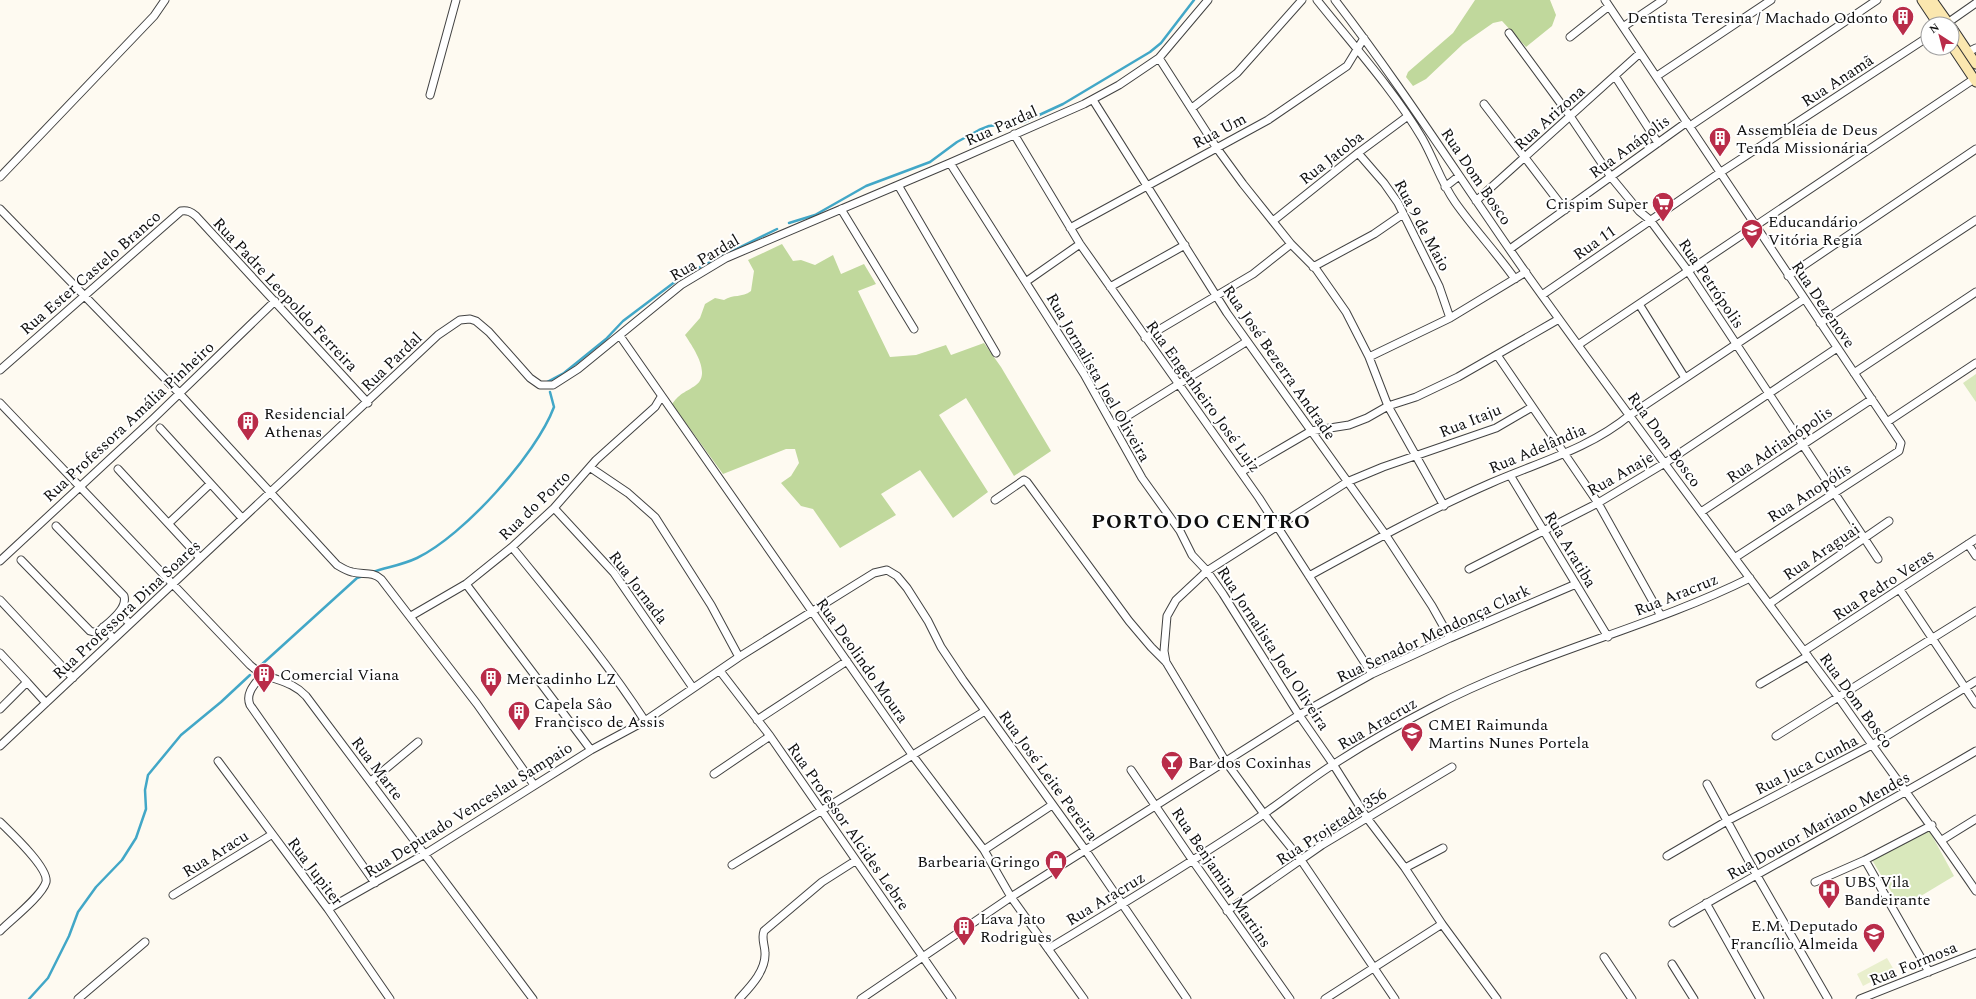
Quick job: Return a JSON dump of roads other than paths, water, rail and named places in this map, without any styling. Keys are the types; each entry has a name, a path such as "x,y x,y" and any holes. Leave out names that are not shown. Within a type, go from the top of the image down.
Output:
{"main road":[{"path":"1922,0 1933,16"},
{"path":"1932,0 1943,16"},
{"path":"1960,37 1972,50 1976,64"},
{"path":"1959,56 1975,81"}],"street":[{"path":"0,177 154,16 165,0"},
{"path":"430,95 456,0"},
{"name":"Rua Pardal","path":"271,491 368,403 438,335 460,320 470,319 476,321 530,378 540,385 553,385 564,380 681,285 726,258 950,163 1093,100 1159,58 1208,0"},
{"path":"1192,108 1237,73 1302,0"},
{"path":"1317,0 1408,116 1422,139 1445,186 1465,216 1501,259 1515,279"},
{"name":"Rua Dom Bosco","path":"1335,0 1364,38 1416,112 1476,201 1559,319 1840,698 1906,792 1932,825 1976,890"},
{"path":"1623,27 1663,0"},
{"path":"1657,76 1771,0"},
{"name":"Rua Anápolis","path":"1510,249 1658,143 1877,0"},
{"path":"1570,37 1607,3"},
{"name":"Rua Dezenove","path":"1607,3 1721,172 1788,276 1888,422 1901,443 1899,450"},
{"path":"1960,16 1976,3"},
{"name":"Rua Petrópolis","path":"1509,33 1570,116 1611,176 1639,211 1650,220 1688,271 1878,559"},
{"name":"Rua Um","path":"1070,228 1147,184 1268,120 1292,105 1347,66 1364,38"},
{"name":"Rua Anamã","path":"1721,172 1920,42"},
{"name":"Rua Arizona","path":"1476,201 1640,53"},
{"path":"1159,58 1216,147 1290,244 1325,281 1346,312 1369,357 1388,406 1444,506"},
{"path":"1615,76 1658,143"},
{"path":"1578,345 1975,81"},
{"name":"Rua José Bezerra Andrade","path":"1093,100 1246,342 1385,534 1432,606 1450,638"},
{"path":"1484,104 1526,156 1565,210"},
{"name":"Rua Jatoba","path":"1272,221 1358,153 1408,116"},
{"name":"Rua Engenheiro José Luiz","path":"1014,134 1080,244 1241,472 1310,576 1372,674"},
{"path":"1788,276 1976,149"},
{"name":"Rua 9 de Maio","path":"1358,153 1384,183 1403,214 1439,286 1450,318"},
{"name":"Rua Jornalista Joel Oliveira","path":"950,163 1084,374 1142,478 1180,531 1192,556 1207,571 1223,594 1299,715 1333,764 1367,818 1405,868 1442,924 1497,999"},
{"name":"Rua 11","path":"1542,295 1721,172"},
{"path":"1445,186 1459,176"},
{"path":"898,184 996,353"},
{"path":"0,209 179,393 338,565 354,573 377,575 411,616 477,704 534,785"},
{"path":"841,209 914,329"},
{"name":"Rua Ester Castelo Branco","path":"0,370 181,211"},
{"name":"Rua Padre Leopoldo Ferreira","path":"181,211 190,211 196,216 368,403"},
{"path":"1313,267 1374,234 1403,214"},
{"path":"1820,323 1976,220"},
{"path":"1026,281 1080,244"},
{"path":"1145,338 1252,274 1290,244"},
{"path":"1110,287 1185,245"},
{"path":"1369,357 1450,318 1526,272"},
{"path":"1854,373 1976,292"},
{"name":"Rua Adelândia","path":"1310,576 1385,534 1510,475 1564,455 1615,427 1630,415 1804,299"},
{"name":"Rua Professora Amália Pinheiro","path":"0,561 275,301"},
{"path":"1639,304 1685,378"},
{"path":"1241,472 1311,431 1349,425 1367,418 1388,406 1416,397 1458,377 1559,319"},
{"name":"Rua Deolindo Moura","path":"620,336 913,756 984,850 1011,897 1084,999"},
{"path":"1113,425 1246,342"},
{"name":"Rua Anaje","path":"1469,570 1598,503 1665,463 1837,348"},
{"path":"1497,355 1598,503 1660,616"},
{"path":"1888,422 1976,363"},
{"name":"Rua do Porto","path":"411,616 466,584 512,547 554,508 591,468 596,460 655,407 661,396"},
{"name":"Rua Adrianópolis","path":"1701,512 1872,399"},
{"name":"Rua Marte","path":"0,403 246,661 262,675 294,685 300,690 371,781 533,999"},
{"name":"Rua Itaju","path":"1416,456 1496,428 1532,407"},
{"path":"160,428 242,518"},
{"name":"Rua Anopólis","path":"1736,557 1899,450"},
{"path":"1166,662 1164,651 1167,616 1176,600 1207,571 1347,482 1416,456"},
{"path":"591,468 628,492 655,517 711,605 739,657"},
{"path":"118,469 200,558"},
{"name":"Rua Aratiba","path":"1510,475 1608,637"},
{"path":"995,500 1025,480 1129,621 1166,662 1226,762 1264,814 1301,860 1395,999"},
{"path":"169,523 210,484"},
{"name":"Rua Professora Dina Soares","path":"0,746 173,585 271,491"},
{"name":"Rua Jornada","path":"554,508 618,579 693,688"},
{"name":"Rua Araguai","path":"1769,604 1889,521"},
{"path":"21,560 90,631 97,633 124,608 126,601 124,596 56,526"},
{"name":"Rua Pedro Veras","path":"1760,684 1976,539"},
{"path":"1968,544 1976,556"},
{"path":"512,547 619,681 645,720"},
{"name":"Rua Deputado Venceslau Sampaio","path":"328,909 425,854 591,750 645,720 739,657 868,577 879,571 887,570"},
{"name":"Rua José Leite Pereira","path":"887,570 897,576 908,588 928,621 941,647 984,711 1086,851 1187,999"},
{"name":"Rua Aracruz","path":"1048,949 1193,861 1264,814 1333,764 1431,708 1487,681 1527,664 1608,637 1725,590 1750,578"},
{"path":"466,584 591,750"},
{"name":"Rua Senador Mendonça Clark","path":"862,999 922,956 1011,897 1299,715 1372,674 1450,638 1576,584"},
{"path":"1900,590 1976,704"},
{"path":"0,600 73,678"},
{"path":"1776,736 1840,698 1976,611"},
{"path":"119,612 130,624"},
{"path":"103,627 114,639"},
{"path":"0,653 46,703"},
{"path":"757,720 847,661"},
{"name":"Rua Professor Alcides Lebre","path":"720,671 770,736 855,861 952,999"},
{"path":"262,675 249,693 248,699 250,705 375,883"},
{"name":"Rua Juca Cunha","path":"1667,856 1727,821 1872,745 1976,681"},
{"path":"0,709 27,682"},
{"path":"732,865 913,756 984,711"},
{"path":"714,774 770,736"},
{"path":"371,781 418,742"},
{"name":"Rua Doutor Mariano Mendes","path":"1673,923 1756,874 1906,792 1976,751"},
{"name":"Rua Jupiter","path":"218,761 328,909 390,999"},
{"name":"Rua Projetada 356","path":"1227,911 1322,845 1452,767"},
{"name":"Rua Benjamim Martins","path":"1131,770 1157,806 1227,911 1290,999"},
{"path":"1707,784 1756,874 1828,999"},
{"path":"984,850 1052,805"},
{"path":"1942,840 1976,819"},
{"path":"0,822 39,864 46,876 46,881 38,894 0,931"},
{"path":"1815,882 1866,860 1932,825"},
{"name":"Rua Aracu","path":"173,895 271,834"},
{"path":"1405,868 1444,848"},
{"path":"1866,860 1929,972"},
{"path":"740,999 758,976 764,963 765,955 762,939 764,931 810,892 855,861"},
{"path":"1706,903 1760,999"},
{"path":"1325,999 1442,924"},
{"path":"78,999 145,942"},
{"name":"Rua Formosa","path":"1860,999 1976,953"},
{"path":"1604,957 1632,999"},
{"path":"1672,964 1694,999"}],"waterway":[{"path":"789,223 815,215 866,186 930,162 957,142 979,130 989,126 1024,122 1063,104 1150,52 1161,43 1194,0"},
{"path":"547,382 564,373 606,339 623,321 684,275 777,229"},
{"path":"373,572 417,558 455,532 476,513 515,470 545,426 554,407 550,392"},
{"path":"260,666 357,578 363,576"},
{"path":"29,999 48,978 69,936 78,912 96,887 122,860 136,838 146,809 145,790 148,775 181,735 221,702 250,675"}],"place":[{"name":"Dentista Teresina / Machado Odonto","path":"1903,36"},
{"name":"Assembleia de Deus Tenda Missionária","path":"1720,158"},
{"name":"Crispim Super","path":"1663,222"},
{"name":"Educandário Vitória Regia","path":"1752,250"},
{"name":"Residencial Athenas","path":"248,442"},
{"name":"Comercial Viana","path":"264,694"},
{"name":"Mercadinho LZ","path":"491,698"},
{"name":"Capela Sâo Francisco de Assis","path":"519,732"},
{"name":"CMEI Raimunda Martins Nunes Portela","path":"1412,752"},
{"name":"Bar dos Coxinhas","path":"1172,782"},
{"name":"Barbearia Gringo","path":"1056,880"},
{"name":"UBS Vila Bandeirante","path":"1829,910"},
{"name":"Lava Jato Rodrigues","path":"964,946"},
{"name":"E.M. Deputado Francílio Almeida","path":"1874,954"}],"district":[{"name":"PORTO DO CENTRO","path":"1201,521"}]}
